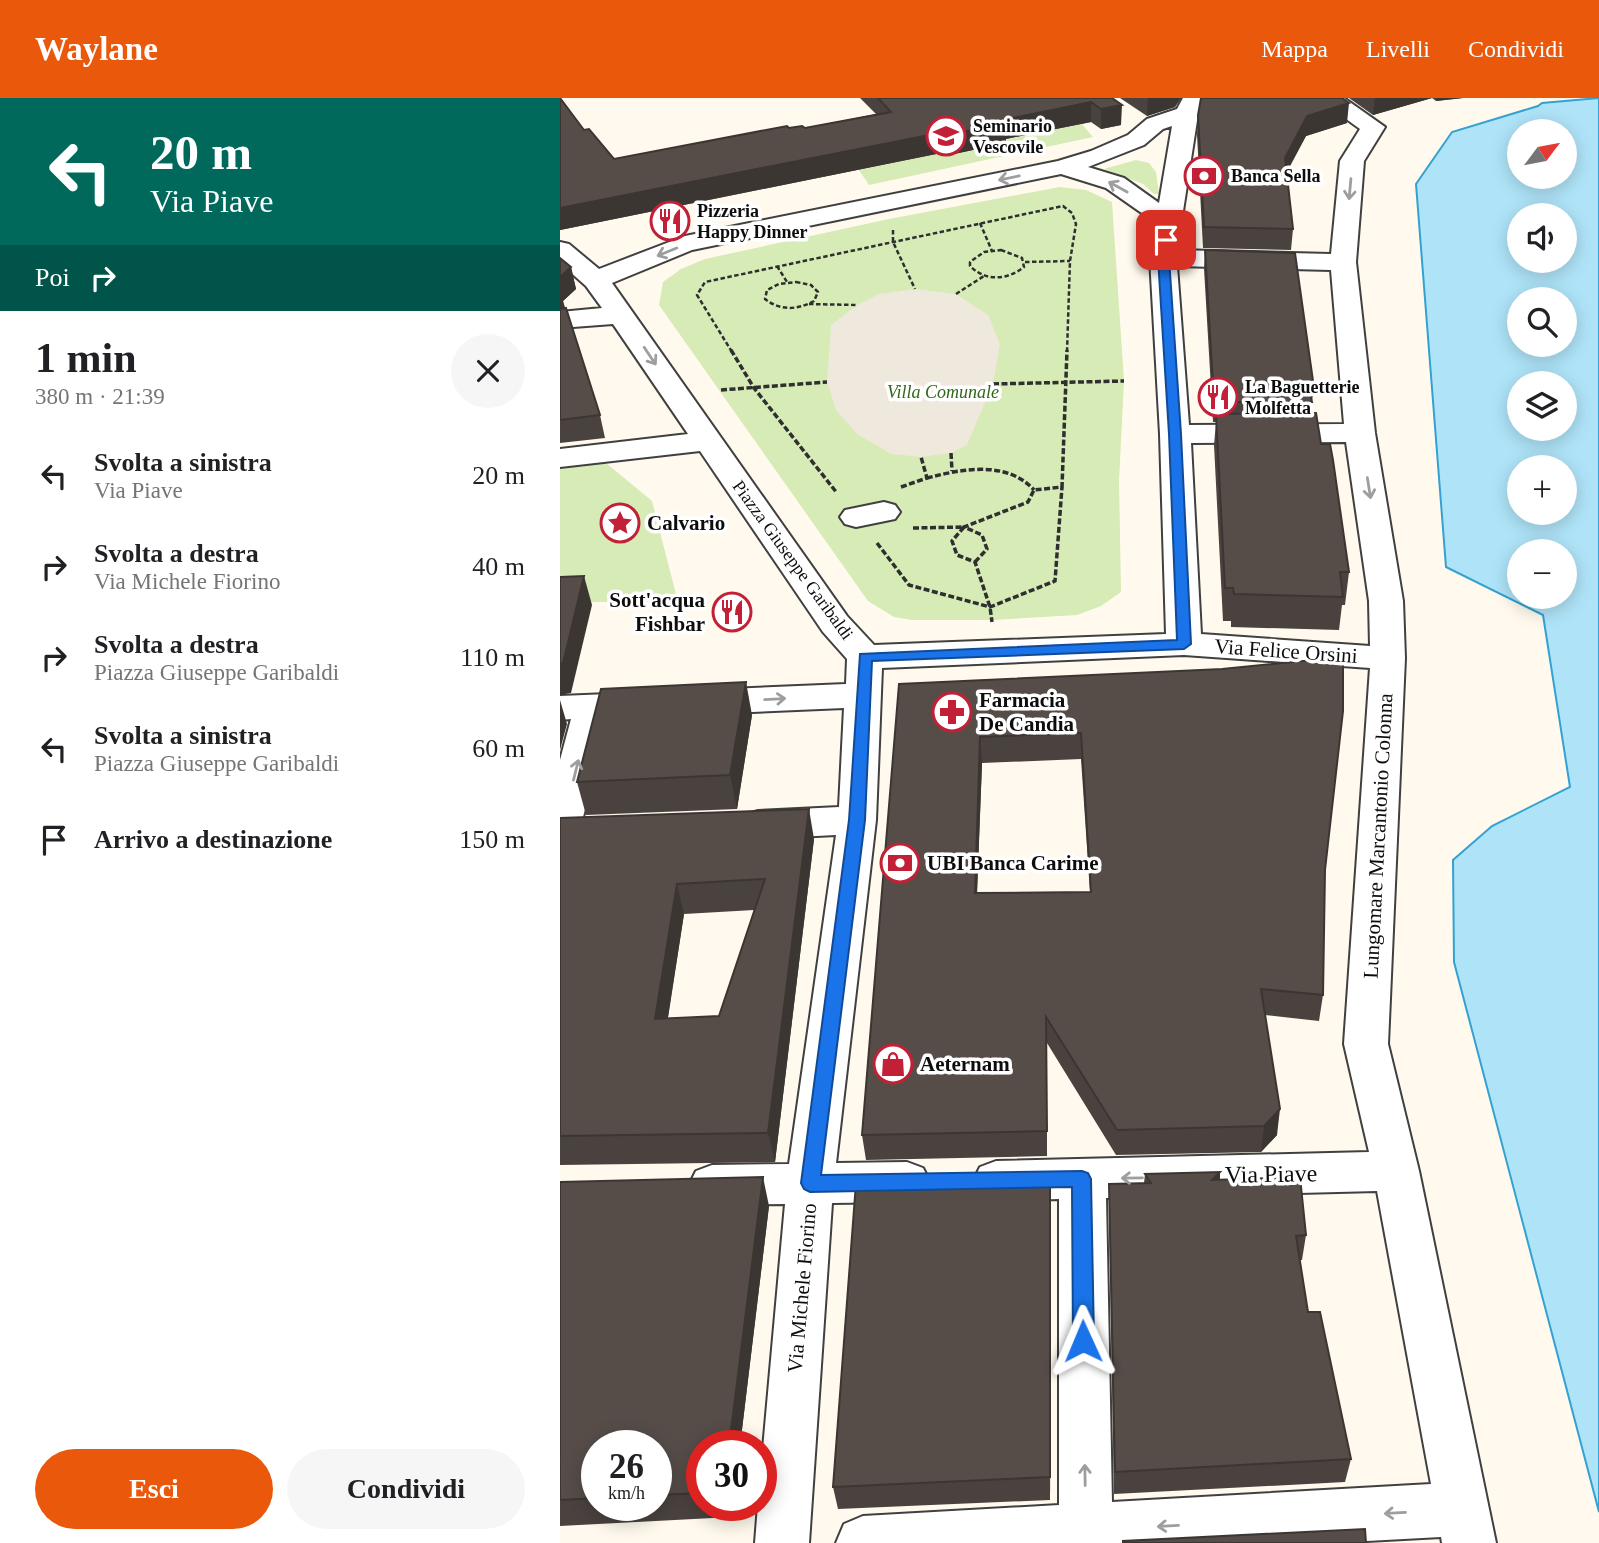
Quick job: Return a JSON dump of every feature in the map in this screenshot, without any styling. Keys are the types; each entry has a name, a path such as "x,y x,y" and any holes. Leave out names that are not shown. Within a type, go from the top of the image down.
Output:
{"street":[{"name":"Lungomare Marcantonio Colonna","path":"1328,98 1373,127 1352,161 1343,262 1360,433 1386,601 1388,658 1366,1044 1396,1171 1466,1526"},
{"path":"596,280 685,244 1062,167 1136,141 1139,124 1155,124 1190,106"},
{"path":"1184,644 1175,434 1163,258 1190,106"},
{"path":"1062,167 1115,183 1169,221"},
{"name":"Piazza Giuseppe Garibaldi","path":"560,250 596,280 622,315 835,624 865,676 1184,644"},
{"path":"1163,258 1343,262"},
{"path":"560,320 622,315"},
{"path":"1175,434 1360,433"},
{"path":"560,458 708,441"},
{"name":"Via Felice Orsini","path":"1184,644 1388,658"},
{"path":"600,832 560,833 576,708 865,676"},
{"name":"Via Michele Fiorino","path":"782,1543 810,1183 857,820 865,676"},
{"path":"722,826 857,820"},
{"name":"Via Piave","path":"671,1186 1396,1171"},
{"path":"1082,1179 1086,1537"},
{"path":"863,1543 1466,1526"}],"path":[{"path":"1063,206 1072,213 1076,224 1070,261 1067,382 1055,581 990,607 909,585 870,514 754,387 697,295 705,282 980,223 1063,206"},
{"path":"980,223 992,251"},
{"path":"893,230 893,242 915,289"},
{"path":"1025,262 1024,267 1013,275 985,276 972,270 970,262 978,254 992,251 1017,254 1025,262 1070,261"},
{"path":"777,267 787,282"},
{"path":"956,294 985,276"},
{"path":"808,304 817,296 816,288 804,282 787,282 767,290 765,299 768,303 791,308 808,304 857,304"},
{"path":"993,384 1124,381"},
{"path":"721,390 827,382"},
{"path":"951,453 952,471"},
{"path":"921,457 927,478"},
{"path":"870,514 887,502 898,488 952,471 998,472 1022,477 1034,490"},
{"path":"1034,490 1062,487"},
{"path":"870,514 916,529 964,527 1028,502 1034,490"},
{"path":"964,527 952,541 957,555 975,562"},
{"path":"964,527 982,535 987,549 975,562"},
{"path":"975,562 992,620"}],"green space":[{"path":"1082,124 1093,137 869,185 859,170"},
{"path":"1136,160 1149,163 1156,172 1159,194 1154,194 1143,184 1104,169"},
{"name":"Villa Comunale","path":"1060,187 1086,190 1112,202 1124,381 1119,481 1121,592 1101,606 1077,615 992,620 912,620 894,617 868,601 659,305 663,282 681,269 705,259 889,219"},
{"path":"606,463 652,501 678,602 560,602 560,468"}],"shaded area":[{"path":"915,289 956,294 988,315 1000,344 993,384 967,445 951,453 921,457 891,454 857,434 836,410 827,382 831,325 857,305 879,294"}],"water":[{"path":"1599,98 1599,1512 1454,962 1453,860 1492,826 1570,787 1543,615 1531,609 1577,609 1577,539 1507,539 1507,597 1446,567 1416,184 1452,132 1542,103"}],"building":[{"path":"560,98 584,130 589,129 614,159 787,126 805,128 891,112 878,98 1112,98 1122,105 1101,109 1091,102 1002,120 1005,123 953,134 949,131 560,208"},
{"path":"1201,98 1342,98 1349,103 1307,116 1285,158 1293,229 1204,227 1198,115"},
{"path":"1205,250 1295,253 1314,388 1309,388 1312,402 1214,402"},
{"path":"560,258 571,267 560,277"},
{"path":"566,308 600,415 560,420 560,309"},
{"path":"1316,413 1321,444 1330,444 1333,460 1349,572 1340,572 1343,597 1234,594 1233,588 1225,588 1216,414"},
{"path":"584,576 563,663 560,664 560,577"},
{"path":"1343,657 1343,711 1325,870 1323,995 1261,989 1280,1109 1264,1126 1117,1130 1046,1017 1047,1131 862,1135 899,684 1222,669","holes":["1081,733 1091,892 975,893 980,737"]},
{"path":"746,682 730,775 577,782 601,689"},
{"path":"809,809 768,1133 560,1136 560,818","holes":["765,879 719,1016 655,1019 677,884"]},
{"path":"1220,1172 1212,1180 1300,1177 1306,1235 1296,1236 1308,1312 1320,1312 1351,1459 1115,1472 1109,1184 1151,1183 1145,1174"},
{"path":"1047,1176 1047,1181 1050,1181 1050,1477 833,1487 856,1183 859,1179"},
{"path":"763,1177 731,1430 686,1430 686,1494 672,1494 672,1430 581,1430 581,1499 560,1500 560,1182"},
{"path":"1365,1529 1366,1543 1123,1543 1123,1541"}],"place":[{"name":"Seminario Vescovile","path":"946,136"},
{"name":"Banca Sella","path":"1204,176"},
{"name":"Pizzeria Happy Dinner","path":"670,221"},
{"name":"La Baguetterie Molfetta","path":"1218,397"},
{"name":"Calvario","path":"620,523"},
{"name":"Sott'acqua Fishbar","path":"732,612"},
{"name":"Farmacia De Candia","path":"952,712"},
{"name":"UBI Banca Carime","path":"900,863"},
{"name":"Aeternam","path":"893,1064"}],"route":[{"path":"1083,1341 1082,1179 810,1183 857,820 865,657 1184,644 1175,434 1163,258 1166,240"}]}
